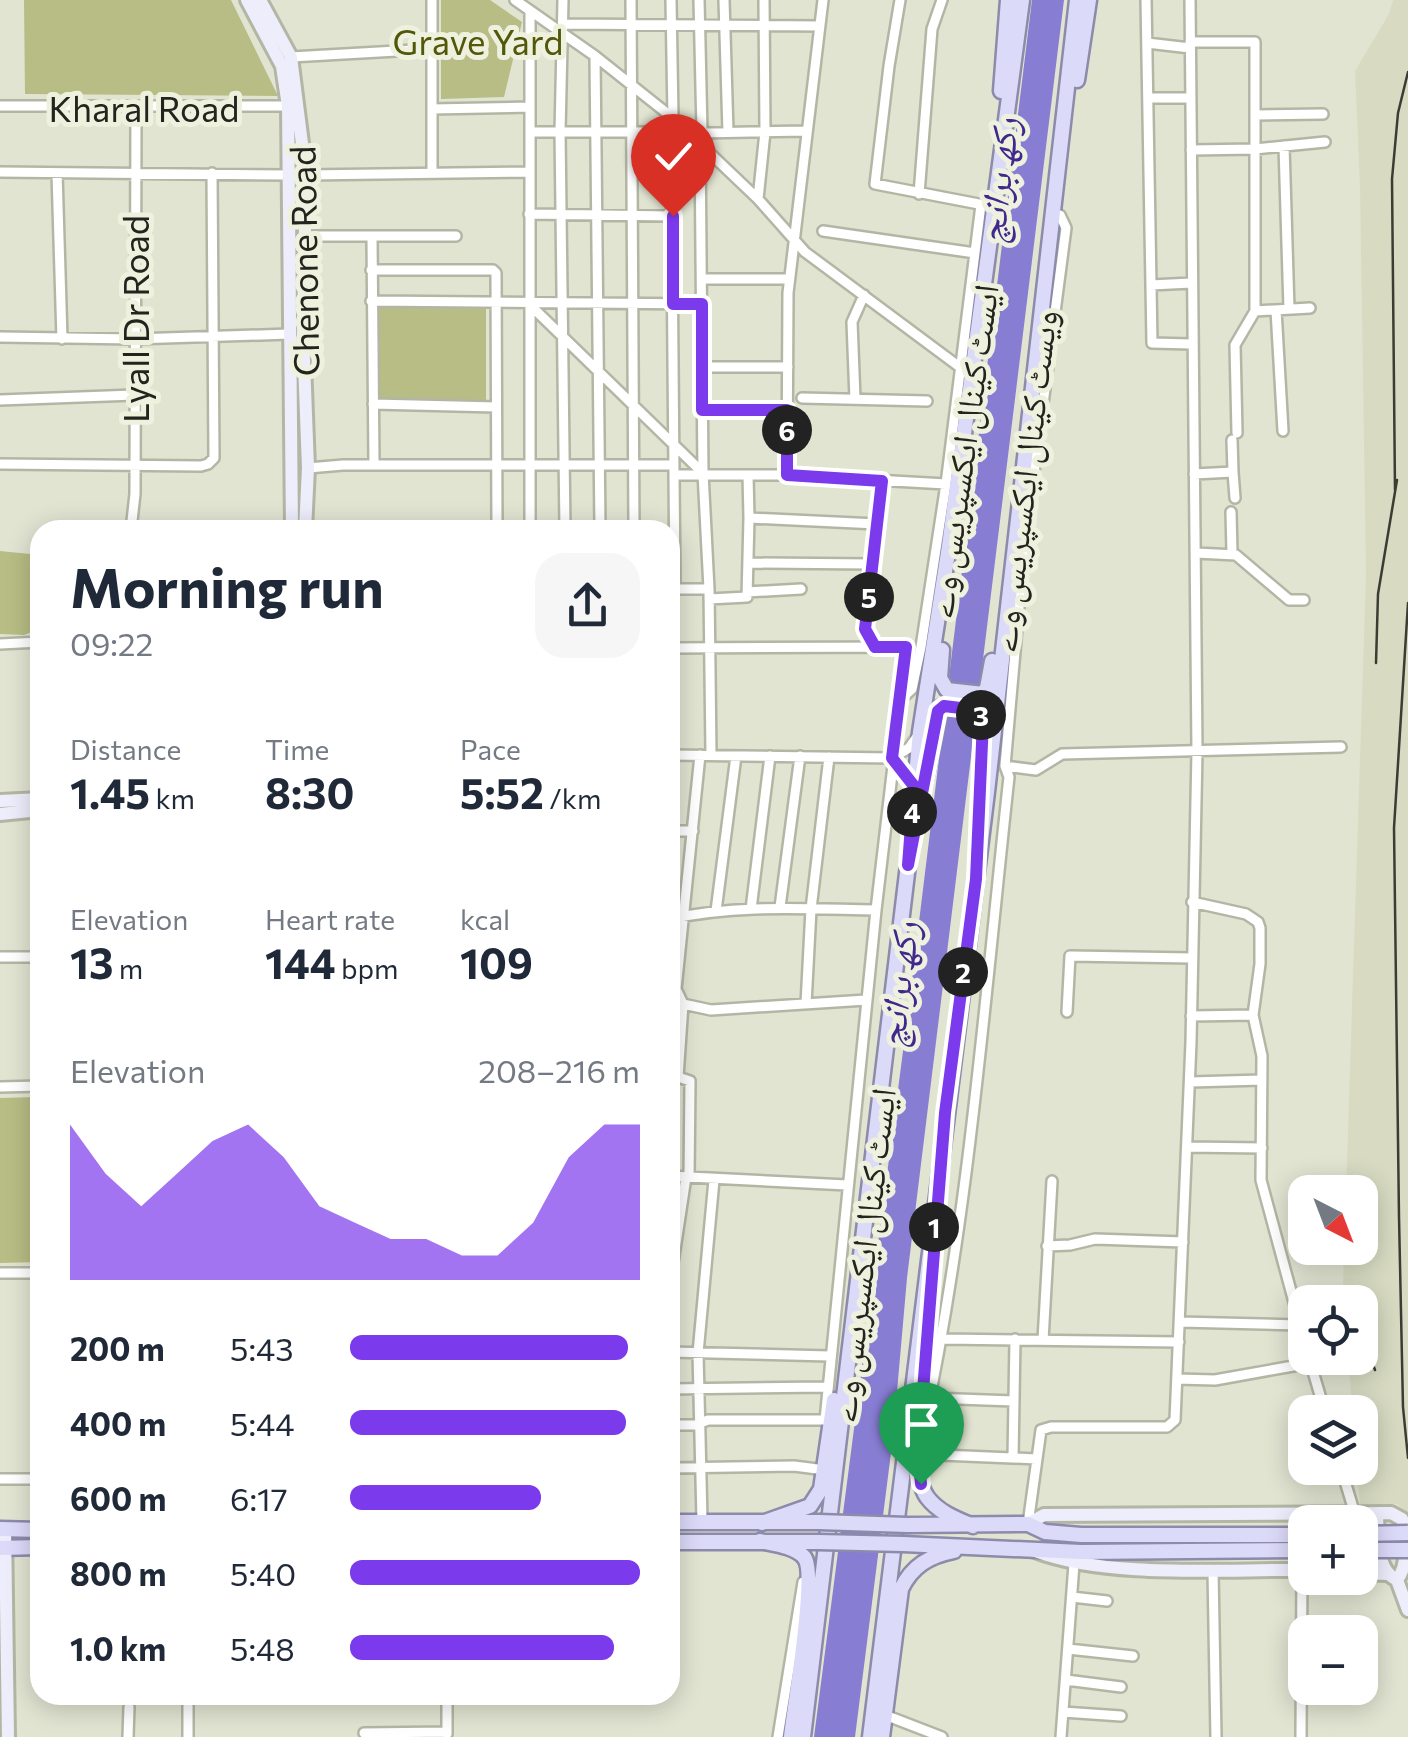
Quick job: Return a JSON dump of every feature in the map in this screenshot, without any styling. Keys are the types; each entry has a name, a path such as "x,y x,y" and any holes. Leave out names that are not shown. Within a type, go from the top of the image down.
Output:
{"main road":[{"path":"987,205 1008,0"},
{"name":"ایسٹ کینال ایکسپریس وے","path":"803,1737 908,865 920,732 948,546 987,205 1022,0"},
{"name":"ویسٹ کینال ایکسپریس وے","path":"870,1737 976,879 1078,0"},
{"path":"1045,288 1060,215 1089,0"},
{"path":"908,865 937,716 946,698 940,678 948,546"},
{"path":"976,879 983,725 978,702 987,688 1011,557"},
{"path":"946,698 978,702"},
{"path":"945,1113 918,1454 921,1484 927,1496 946,1514 973,1526"},
{"path":"762,1523 810,1506 821,1489 832,1361 877,1117"},
{"path":"680,1522 1028,1524 1045,1532 1081,1535 1288,1535"},
{"path":"2,1529 30,1530"},
{"path":"1378,1534 1408,1533"},
{"path":"760,1540 806,1558 810,1576 791,1737"},
{"path":"680,1542 980,1546 1078,1558 1288,1551"},
{"path":"882,1737 901,1590 907,1577 927,1559 980,1546"},
{"path":"4,1548 30,1547"},
{"path":"1378,1550 1408,1550"}],"street":[{"name":"Chenone Road","path":"246,0 282,66 288,106 289,334 300,520"},
{"name":"Chenone Road","path":"260,0 291,57 306,175 303,335 308,468 302,520"},
{"path":"432,0 432,172"},
{"path":"514,0 562,27 699,138 820,264 961,368"},
{"path":"563,0 560,132 565,520"},
{"path":"632,0 634,520"},
{"path":"672,0 673,118"},
{"path":"700,0 703,474 712,755"},
{"path":"724,0 728,132"},
{"path":"758,198 765,132 764,0"},
{"path":"787,475 792,238 823,0"},
{"path":"898,701 912,689 921,647 975,253 987,205 878,186 875,181 900,0"},
{"path":"919,194 932,30 942,0"},
{"path":"1146,0 1152,343 1191,344"},
{"path":"1028,1524 1038,1434 1045,1428 1167,1426 1175,1420 1190,1082 1197,752 1190,0"},
{"path":"530,10 530,520"},
{"path":"562,27 819,26"},
{"path":"1147,43 1255,42 1255,311 1235,345 1235,498"},
{"path":"291,57 432,49"},
{"path":"595,56 600,520"},
{"path":"1148,98 1191,98"},
{"name":"Kharal Road","path":"0,106 288,106"},
{"name":"Lyall Dr Road","path":"133,520 136,108"},
{"path":"432,108 530,108"},
{"path":"1255,115 1323,114"},
{"path":"530,132 686,130"},
{"path":"671,132 673,520"},
{"path":"699,138 728,132 806,132"},
{"path":"1191,150 1324,142"},
{"path":"1284,146 1289,309"},
{"path":"0,172 290,175"},
{"path":"306,175 530,172"},
{"path":"57,173 62,339"},
{"path":"0,464 201,466 214,458 212,174"},
{"path":"529,214 673,216"},
{"path":"1037,1459 918,1454 943,1339 1009,777 1005,766 1024,549 1066,228 1060,215"},
{"path":"824,231 975,253"},
{"path":"304,236 456,236"},
{"path":"372,237 374,465"},
{"path":"371,270 496,272 498,520"},
{"path":"702,279 790,280"},
{"path":"1151,285 1191,283"},
{"path":"855,399 852,322 864,295"},
{"path":"371,301 702,304"},
{"path":"528,303 703,474"},
{"path":"1255,311 1310,308"},
{"path":"1276,310 1283,431"},
{"path":"0,338 289,334"},
{"path":"702,367 788,367"},
{"path":"0,400 134,395"},
{"path":"802,398 927,401"},
{"path":"373,404 496,407"},
{"path":"702,410 787,410"},
{"path":"308,468 634,464 703,474 946,484"},
{"path":"1194,474 1233,472"},
{"path":"680,590 746,599 748,475"},
{"path":"875,647 865,629 882,481"},
{"path":"1232,512 1232,553"},
{"path":"748,518 877,524"},
{"path":"1196,554 1232,553 1288,600 1304,600"},
{"path":"748,564 872,564"},
{"path":"747,592 802,589"},
{"path":"0,644 30,642"},
{"path":"680,1425 700,1425 708,1420 828,1420 826,1388 832,1361 866,1000 906,647"},
{"path":"680,648 921,647"},
{"path":"680,755 892,758 909,748 920,732"},
{"path":"1005,766 1036,770 1062,754 1341,747"},
{"path":"680,931 700,754"},
{"path":"716,910 736,756"},
{"path":"752,910 770,756"},
{"path":"780,908 800,756"},
{"path":"806,1004 811,909 829,757"},
{"path":"892,758 914,786"},
{"path":"0,800 30,799"},
{"path":"0,814 30,811"},
{"path":"680,831 693,832"},
{"path":"1192,902 1246,914 1258,922 1260,964 1253,1015 1260,1038 1264,1199 1289,1285"},
{"path":"680,917 716,910 876,910"},
{"path":"0,957 30,956"},
{"path":"1067,1012 1070,956 1192,958"},
{"path":"680,999 684,1004 680,1053"},
{"path":"684,1004 711,1010 866,1000"},
{"path":"1191,1016 1253,1015"},
{"path":"680,1078 690,1082 688,1177 680,1224"},
{"path":"1190,1082 1262,1080"},
{"path":"0,1087 30,1086"},
{"path":"1187,1147 1262,1148"},
{"path":"680,1177 847,1185"},
{"path":"702,1521 698,1353 714,1180"},
{"path":"1043,1340 1052,1181"},
{"path":"1047,1246 1095,1239 1183,1242"},
{"path":"0,1273 30,1273"},
{"path":"1180,1322 1288,1325"},
{"path":"943,1339 1179,1342"},
{"path":"1014,1458 1015,1340"},
{"path":"680,1352 832,1361"},
{"path":"1177,1379 1215,1380 1288,1365"},
{"path":"680,1389 826,1388"},
{"path":"930,1398 1014,1400"},
{"path":"680,1468 794,1466 825,1470"},
{"path":"0,1478 30,1479"},
{"path":"1028,1524 1044,1515 1288,1512"},
{"path":"1378,1575 1392,1577 1406,1570 1405,1526 1398,1515 1380,1513 1376,1519 1382,1565 1392,1577 1408,1610"},
{"path":"2,1529 8,1737"},
{"path":"778,1737 806,1558"},
{"path":"1061,1737 1078,1558 1214,1571 1288,1570"},
{"path":"1214,1571 1216,1737"},
{"path":"1301,1737 1304,1595"},
{"path":"1072,1598 1107,1601"},
{"path":"1068,1649 1133,1656"},
{"path":"1066,1680 1121,1687"},
{"path":"188,1705 188,1737"},
{"path":"364,1733 447,1734 447,1705"},
{"path":"128,1737 129,1706"},
{"path":"1063,1712 1121,1716"},
{"path":"885,1715 942,1737"}],"shaded area":[{"path":"1032,0 1064,0 907,1278 893,1437 855,1737 814,1737 906,1028"},
{"path":"1393,0 1408,0 1408,1514 1397,1504 1360,1504 1358,1485 1378,1485 1378,1395 1351,1395 1350,1375 1378,1375 1378,1285 1343,1285 1344,1265 1378,1265 1378,1175 1347,1175 1366,573 1355,71 1389,14"}],"green space":[{"path":"24,0 231,0 278,96 25,94"},
{"name":"Grave Yard","path":"441,0 490,0 522,22 504,97 441,99"},
{"path":"371,304 486,304 486,404 373,401"},
{"path":"0,551 30,554 30,633 0,634"},
{"path":"30,1097 30,1262 0,1263 0,1098"}],"railway":[{"path":"1395,490 1392,179 1398,113 1408,72"},
{"path":"1376,663 1378,594 1397,480"},
{"path":"1408,603 1394,828 1403,1407 1408,1458"}],"route":[{"path":"673,216 673,304 702,304 702,410 787,410 787,475 882,481 865,629 875,647 906,647 892,758 914,786 908,865 938,711 944,706 977,710 983,721 976,879 933,1238 918,1454 921,1484"}],"water label":[{"name":"رکھ برانچ","path":"996,180"},
{"name":"رکھ برانچ","path":"896,984"}]}
